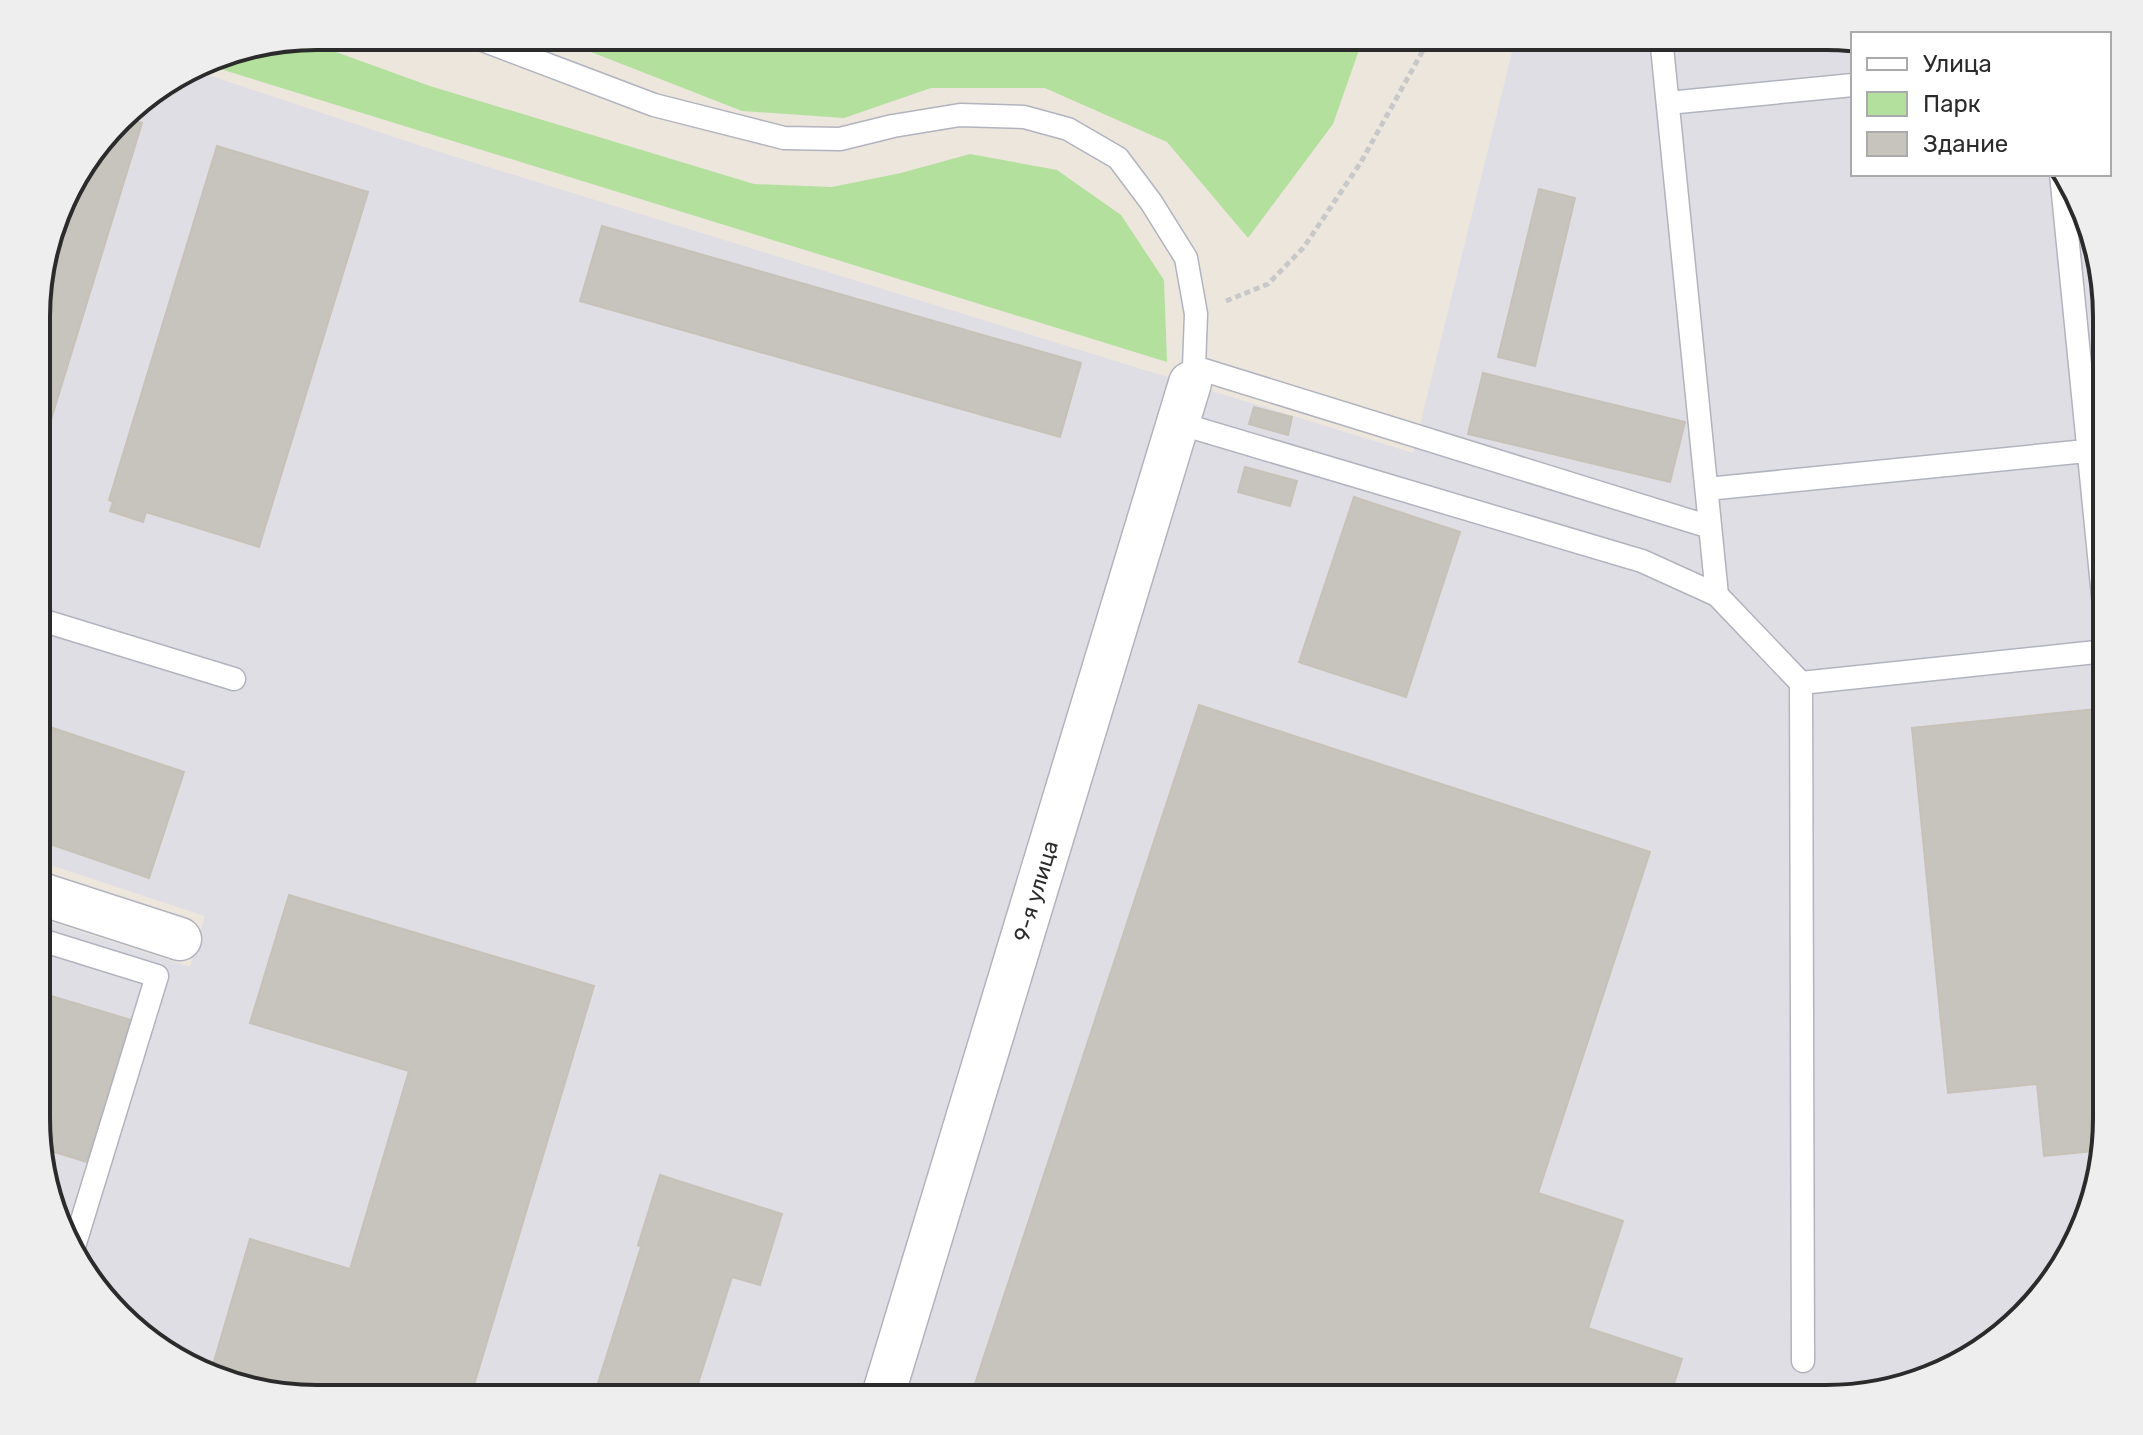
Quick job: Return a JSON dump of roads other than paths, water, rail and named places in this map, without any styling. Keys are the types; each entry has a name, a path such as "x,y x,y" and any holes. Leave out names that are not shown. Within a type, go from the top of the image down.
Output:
{"street":[{"name":"9-я улица","path":"886,1385 1192,375"},
{"path":"50,897 180,939"}],"lane":[{"path":"1662,50 1717,595"},
{"path":"511,51 654,105 784,138 840,139 960,115 1024,117 1068,129 1118,158 1151,202 1186,258 1196,314 1192,375 1710,527"},
{"path":"1668,103 1851,85"},
{"path":"2064,198 2092,405"},
{"path":"1178,423 1642,561 1717,595 1801,683 1803,1361"},
{"path":"1707,489 2092,451"},
{"path":"50,623 234,679"},
{"path":"1801,683 2092,652"},
{"path":"50,943 157,976 78,1235"}]}
